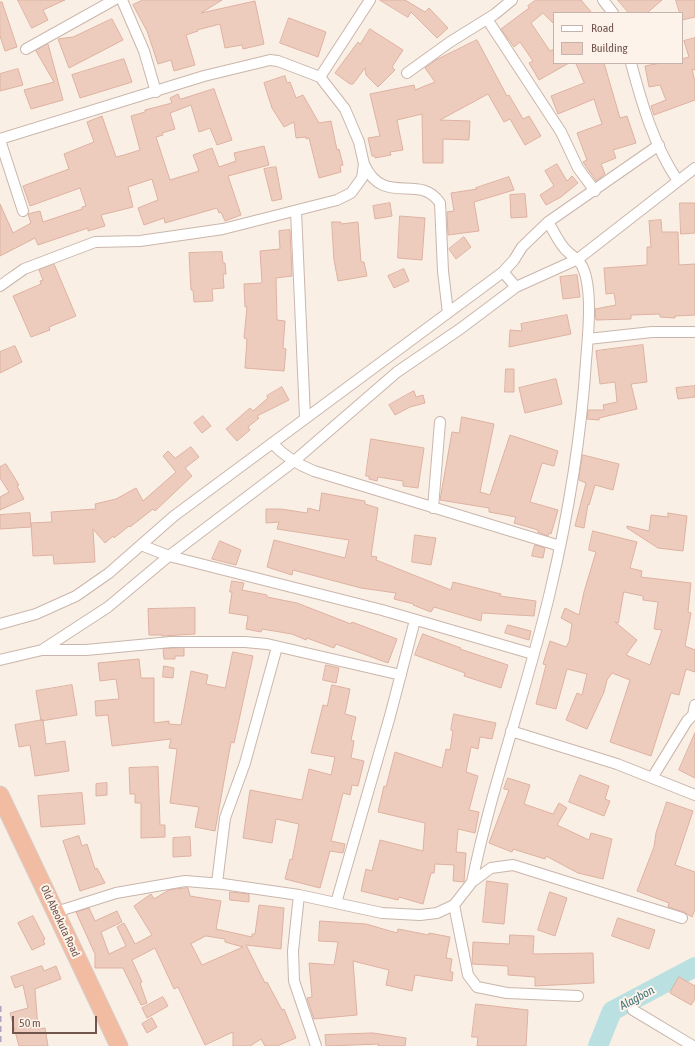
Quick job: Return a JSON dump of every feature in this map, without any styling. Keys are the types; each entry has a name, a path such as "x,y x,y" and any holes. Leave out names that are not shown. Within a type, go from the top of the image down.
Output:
{"highway":[{"name":"Old Abeokuta Road","path":"0,795 119,1046"}],"street":[{"path":"26,49 114,0"},
{"path":"122,0 144,51 156,92"},
{"path":"320,77 370,0"},
{"path":"407,73 487,19 512,0"},
{"path":"603,0 612,12"},
{"path":"487,19 561,132 578,168 595,191"},
{"path":"23,211 0,140 204,76 270,60 278,61 320,77 345,109 359,142 364,164 374,180 395,188 426,189 436,197 440,203 443,271 448,313"},
{"path":"631,64 642,105 670,169 678,181"},
{"path":"0,624 36,614 76,596 109,573 174,516 305,417 503,272 514,260 522,247 548,222 595,191 659,145"},
{"path":"0,286 24,270 95,242 140,241 223,229 347,197 357,187 362,178 364,164"},
{"path":"42,650 108,608 169,556 293,462 397,372 460,329 516,288 578,259 695,168"},
{"path":"296,211 305,417"},
{"path":"472,882 482,834 550,593 574,476 585,382 588,340 587,282 583,268 578,259 566,250 548,222"},
{"path":"503,272 516,288"},
{"path":"588,340 652,332 695,332"},
{"path":"433,508 440,422"},
{"path":"272,443 282,454 293,462 314,471 560,546"},
{"path":"141,545 169,556 415,620 533,654"},
{"path":"336,903 401,675 415,620"},
{"path":"0,660 42,650 86,650 171,642 245,642 277,647 401,675"},
{"path":"217,883 225,818 245,763 277,647"},
{"path":"652,778 687,721 693,715 695,705"},
{"path":"511,730 618,764 695,795"},
{"path":"56,912 116,893 186,881 217,883 298,895 382,913 420,915 437,913 454,905 472,882 491,868 513,865 682,918"},
{"path":"298,895 293,951 294,981 316,1046"},
{"path":"454,905 468,975 477,987 507,993 578,996"},
{"path":"633,1010 693,1046"}],"building":[{"path":"18,0 65,0 43,10 48,20 32,28"},
{"path":"143,0 222,0 201,13 255,1 264,44 243,49 242,45 225,48 220,24 197,30 198,31 186,35 195,65 174,71 171,60 158,64 147,31 133,5"},
{"path":"380,0 405,0 425,12 429,8 448,28 437,38 411,12 408,17"},
{"path":"536,0 581,0 591,12 553,12 553,23 543,13 531,23 550,51 553,50 553,64 567,64 539,80 529,63 533,61 520,42 514,47 501,29 529,8 528,6"},
{"path":"618,0 662,0 648,12 628,12"},
{"path":"676,0 695,0 695,17 683,20 683,12 680,12"},
{"path":"0,2 2,2 17,47 5,51 0,36"},
{"path":"289,18 326,32 318,57 280,43"},
{"path":"112,19 123,40 69,68 58,39 73,37"},
{"path":"370,29 403,50 392,67 395,70 378,87 366,75 365,68 353,84 350,84 335,73 358,42 360,44"},
{"path":"695,38 695,70 692,69 695,82 695,100 654,115 651,106 666,100 660,85 649,87 645,66 656,64 683,64 683,59 689,57 684,41"},
{"path":"477,40 507,96 509,95 523,119 529,116 541,136 525,145 510,119 504,122 488,94 440,120 470,121 469,140 443,139 443,163 423,163 422,114 397,120 403,150 390,152 391,155 375,158 375,156 372,156 368,138 380,136 370,94 414,85 415,90 435,82 425,68 436,60"},
{"path":"48,44 63,100 31,109 24,90 54,82 36,51"},
{"path":"124,59 132,82 80,98 72,75"},
{"path":"576,64 604,64 620,118 627,116 636,143 613,150 616,158 601,164 605,174 596,181 583,162 587,160 577,133 602,124 594,99 558,114 551,96 584,83"},
{"path":"18,69 23,85 0,91 0,74"},
{"path":"285,76 287,83 290,82 296,98 303,95 319,123 331,121 337,150 339,149 343,165 340,166 341,172 319,178 309,138 296,138 294,122 284,127 272,108 264,83"},
{"path":"214,89 232,140 217,145 210,128 199,132 191,105 170,113 175,129 162,133 163,135 156,137 170,180 199,171 193,155 212,148 219,167 236,161 234,153 264,146 269,165 228,176 241,215 225,221 221,212 219,213 217,208 165,223 164,218 144,225 138,208 158,200 152,179 128,187 133,207 101,215 105,226 88,231 88,228 38,245 35,238 0,256 0,204 13,233 31,223 28,214 40,211 43,222 82,209 82,207 86,206 80,188 30,206 23,186 69,169 64,154 94,142 87,122 102,116 116,157 124,155 140,150 131,116 145,112 145,110 172,103 170,98 178,94 180,99"},
{"path":"557,164 567,181 572,176 578,183 561,197 546,205 540,195 554,186 545,171"},
{"path":"276,167 282,199 272,201 264,169"},
{"path":"509,177 514,190 474,202 479,231 448,235 447,212 454,211 451,193 477,189 476,188"},
{"path":"525,194 527,217 511,218 510,195"},
{"path":"390,203 392,216 375,219 373,206"},
{"path":"680,203 695,203 695,233 681,234"},
{"path":"400,216 425,218 422,260 398,258"},
{"path":"661,220 662,232 678,232 679,265 695,264 695,315 675,316 675,318 660,317 660,314 631,315 631,319 596,320 595,309 616,305 614,293 606,294 604,268 647,265 647,247 651,247 649,221"},
{"path":"332,222 341,222 341,224 358,222 361,262 364,262 367,276 338,281 334,260"},
{"path":"290,230 292,276 276,278 277,320 285,321 283,348 286,349 284,371 245,368 247,339 244,338 247,307 245,307 244,284 262,283 260,251 280,249 279,231"},
{"path":"464,237 471,247 456,259 449,249"},
{"path":"222,252 226,274 223,274 224,288 212,289 213,301 194,302 193,290 191,290 189,253"},
{"path":"54,264 76,316 49,327 50,330 31,337 13,296 41,284 40,281 43,280 39,270"},
{"path":"404,269 409,281 394,288 388,276"},
{"path":"577,275 580,297 563,299 560,277"},
{"path":"567,315 571,334 509,347 510,330 522,331 521,324"},
{"path":"643,345 647,382 631,384 637,409 599,418 599,420 587,419 588,410 604,410 603,405 617,402 615,382 600,384 596,351"},
{"path":"15,346 22,362 0,373 0,352"},
{"path":"506,369 514,369 514,392 505,392"},
{"path":"556,379 562,404 525,413 519,388"},
{"path":"695,386 695,397 678,399 676,388"},
{"path":"282,387 289,400 257,416 259,418 248,427 250,430 237,441 226,429 250,408 253,411 268,398 267,396"},
{"path":"414,391 416,397 423,395 425,403 410,407 395,415 389,405"},
{"path":"203,416 211,426 202,433 194,423"},
{"path":"462,417 494,424 480,492 490,495 510,435 558,451 554,466 542,463 530,502 558,510 551,534 549,533 548,536 538,532 538,530 514,523 516,517 489,512 489,508 440,500 452,432 459,433"},
{"path":"371,439 424,448 418,488 403,486 403,481 378,477 377,481 369,479 369,476 366,476"},
{"path":"191,447 199,457 185,468 192,476 155,511 153,509 130,527 129,526 114,538 113,536 105,543 93,529 95,562 54,564 53,555 33,556 31,523 52,522 51,512 96,509 95,504 116,499 136,488 143,501 176,472 163,456 168,451 175,458"},
{"path":"583,455 619,464 613,490 595,485 589,505 588,504 584,528 575,526 586,483 579,480"},
{"path":"6,464 19,485 17,486 24,499 0,510 0,497 9,492 0,478 0,467"},
{"path":"322,493 365,501 365,504 378,508 371,556 377,557 376,560 451,590 453,582 501,594 500,596 536,601 534,616 482,613 481,621 434,607 431,612 413,605 414,604 394,599 396,593 361,588 293,570 292,575 267,567 274,540 345,558 349,540 277,529 279,522 266,523 266,509 281,509 307,513 308,508 319,511"},
{"path":"30,513 31,527 0,529 0,515"},
{"path":"668,513 687,516 683,551 658,548 627,528 627,526 649,531 651,515 668,517"},
{"path":"593,531 637,542 630,568 642,571 641,577 691,583 688,612 691,613 685,646 695,650 695,672 686,669 679,695 671,693 651,756 610,742 630,680 612,673 607,680 604,692 587,729 566,720 577,693 582,695 587,674 567,669 556,709 536,704 546,665 543,664 550,641 566,647 569,642 572,624 561,618 565,608 579,615 596,552 589,550","holes":["624,592 643,596 643,600 658,602 654,629 662,630 650,665 626,655 637,640 615,622 618,623"]},
{"path":"415,535 436,538 431,565 412,562"},
{"path":"220,541 241,550 236,565 212,559"},
{"path":"535,545 545,548 543,558 532,556"},
{"path":"232,581 244,583 242,590 297,603 351,624 352,622 397,639 388,663 336,644 334,648 307,638 306,640 292,634 262,629 261,632 246,629 248,616 229,613"},
{"path":"195,608 195,634 162,636 149,635 148,609"},
{"path":"508,625 531,631 529,640 505,633"},
{"path":"423,634 461,648 460,649 508,665 501,688 464,676 465,673 415,655"},
{"path":"184,648 184,656 175,656 175,659 164,659 163,649"},
{"path":"233,652 253,656 234,743 231,742 215,831 195,827 199,807 170,803 177,749 169,748 171,739 112,746 108,715 96,716 95,701 119,699 116,679 100,681 98,663 139,659 141,678 154,678 154,723 169,721 169,724 181,725 191,671 208,675 206,684 225,688"},
{"path":"326,665 339,668 336,683 323,680"},
{"path":"164,666 174,668 173,678 163,677"},
{"path":"72,685 77,715 41,721 36,691"},
{"path":"332,685 350,689 345,714 356,717 351,740 354,741 351,758 364,761 358,786 352,785 350,795 343,793 331,841 345,844 343,853 330,851 320,888 285,879 290,859 292,860 299,824 276,819 272,843 243,838 250,790 302,800 309,769 331,775 335,757 311,753 323,705 327,706"},
{"path":"454,714 496,723 492,739 480,737 478,749 471,747 466,772 478,776 469,810 479,812 475,833 458,829 456,852 466,853 464,882 453,881 454,865 435,864 434,873 431,873 423,904 399,897 398,900 361,891 366,869 372,871 380,840 423,851 425,823 378,812 384,786 386,787 395,752 442,768 446,749 450,750 453,731 451,730"},
{"path":"43,720 46,744 65,741 69,771 35,776 30,745 19,747 15,725"},
{"path":"695,733 695,778 679,770"},
{"path":"158,767 160,825 165,825 165,837 141,838 141,803 135,803 135,794 130,794 129,768"},
{"path":"580,775 609,786 605,799 610,801 604,816 569,802"},
{"path":"508,778 530,785 524,804 553,814 559,803 567,808 557,825 589,840 591,833 612,839 603,879 578,873 546,856 545,859 513,849 512,852 489,843 509,790 504,789"},
{"path":"107,783 107,795 96,796 96,784"},
{"path":"82,793 85,824 41,827 38,796"},
{"path":"667,802 693,811 675,865 695,872 695,909 692,917 684,912 668,907 669,903 637,891 654,847 656,833"},
{"path":"79,836 82,846 87,844 95,869 97,868 105,883 80,891 63,841"},
{"path":"190,837 191,856 173,857 173,838"},
{"path":"487,881 508,884 504,924 483,922"},
{"path":"188,888 190,896 221,901 216,929 252,937 252,934 255,934 259,905 284,908 281,949 246,945 265,983 267,982 282,1010 284,1009 296,1038 277,1046 265,1046 261,1039 250,1046 233,1046 233,1032 205,1045 178,987 174,989 155,948 132,960 142,982 140,983 147,1003 141,1005 123,968 95,968 95,954 76,912 89,908 95,921 117,911 122,922 101,932 109,954 126,946 117,927 124,923 135,944 152,935 134,906 151,894 154,899 169,890","holes":["206,936 225,939 225,942 243,947 202,965 191,944"]},
{"path":"230,892 249,894 249,902 230,900"},
{"path":"550,892 567,898 555,936 538,930"},
{"path":"33,916 45,939 43,940 45,944 32,950 18,923"},
{"path":"618,918 655,930 649,949 612,936"},
{"path":"320,921 366,924 397,933 398,929 429,935 429,933 450,937 446,958 452,959 450,972 453,972 452,981 415,975 412,991 386,985 389,970 353,961 357,1015 314,1019 307,998 312,997 309,963 334,965 338,942 319,941"},
{"path":"510,935 534,936 533,954 593,953 594,983 535,986 535,977 508,975 508,966 472,964 473,942 509,944"},
{"path":"42,966 44,971 56,966 61,979 35,989 38,1029 45,1028 48,1046 19,1046 10,1013 28,1008 23,985 15,988 11,977"},
{"path":"679,977 695,986 695,999 691,1005 670,993"},
{"path":"163,997 168,1006 147,1018 142,1008"},
{"path":"476,1004 528,1010 526,1046 477,1046 478,1037 472,1037"},
{"path":"152,1018 157,1027 147,1033 142,1024"},
{"path":"373,1033 406,1038 405,1046 378,1046 379,1044 326,1046 325,1035"}],"waterway":[{"name":"Alagbon","path":"598,1046 612,1011 695,967"}],"railway":[{"path":"0,1006 0,1046"}]}
